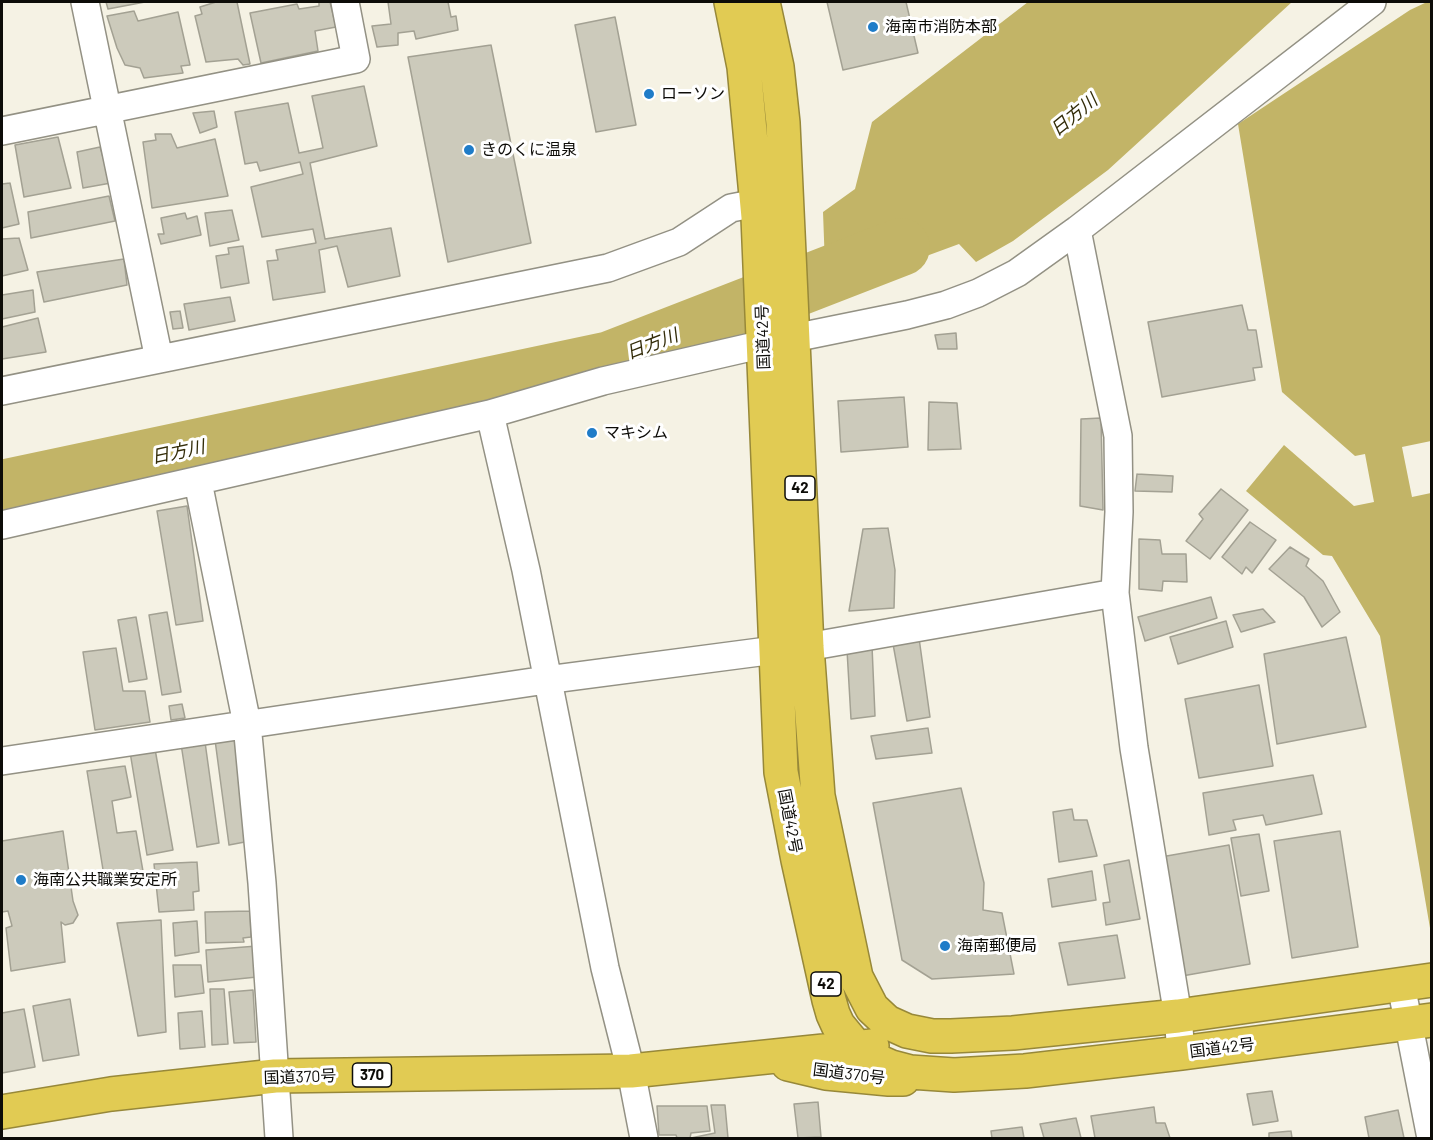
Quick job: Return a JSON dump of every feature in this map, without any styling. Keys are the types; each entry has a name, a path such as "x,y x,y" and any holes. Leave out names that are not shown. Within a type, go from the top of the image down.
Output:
{"highway":[{"name":"国道42号","path":"731,2 744,67 753,147 772,208"},
{"name":"国道42号","path":"763,2 782,97 772,208 778,336 807,648 818,796 856,977 872,1008 888,1022 907,1031 932,1036 951,1036 1013,1033 1178,1016 1416,982"},
{"name":"国道42号","path":"778,336 775,650 781,772 788,814 833,1014 845,1035 857,1048 891,1067 910,1072 954,1075 1026,1071 1420,1022"},
{"name":"国道370号","path":"745,1060 795,1047 812,1036 817,1028 823,994 820,958"},
{"name":"国道370号","path":"2,1112 111,1094 275,1076 631,1071 951,1036"},
{"name":"国道370号","path":"745,1060 779,1062 826,1073 889,1079 954,1075"}],"street":[{"path":"85,2 159,359"},
{"path":"2,131 356,59 345,2"},
{"path":"2,525 490,414 603,381 778,336 907,315 946,305 978,293 1017,273 1077,230 1372,2"},
{"path":"2,391 608,268 679,242 731,208 772,208"},
{"path":"1077,230 1118,436 1119,512 1114,593 1134,748 1178,1016 1181,1053"},
{"path":"490,414 526,570 605,968 631,1071 644,1138"},
{"path":"198,482 247,724 261,872 279,1138"},
{"path":"2,761 546,680 775,650 807,648 1114,593"},
{"path":"1416,982 1431,1138"}],"water":[{"path":"1028,2 1292,2 1108,170 1013,241 976,262 959,244 826,293 823,212 855,189 872,122"},
{"path":"1432,2 1431,441 1402,447 1412,497 1431,493 1432,928 1430,928 1380,636 1332,556 1323,555 1246,491 1284,445 1354,506 1374,502 1365,454 1355,456 1282,392 1238,124 1410,10"}],"building":[{"path":"106,2 145,2 108,9"},
{"path":"216,2 237,2 250,64 243,65 238,59 206,62 195,16 202,14 200,7"},
{"path":"319,2 330,2 336,27 315,31 318,51 261,63 250,13 297,4 299,9 319,6"},
{"path":"388,2 448,2 451,17 456,16 458,30 416,39 414,31 398,33 398,45 377,47 372,26 391,24"},
{"name":"海南市消防本部","path":"827,2 906,2 918,53 843,70"},
{"path":"134,11 138,21 178,12 190,65 181,66 183,73 144,78 140,68 125,65 107,16"},
{"path":"615,17 636,125 596,132 575,25"},
{"name":"きのくに温泉","path":"491,45 531,243 448,262 408,57"},
{"path":"364,86 377,146 310,163 325,239 391,228 400,276 348,287 337,246 319,250 325,292 273,300 267,261 278,260 276,250 316,243 313,229 262,237 251,187 303,174 300,162 260,171 257,162 245,164 235,112 288,103 299,153 323,148 312,96"},
{"path":"214,111 217,127 200,133 193,113"},
{"path":"155,134 171,134 177,148 215,139 228,196 152,208 143,142 156,140"},
{"path":"58,137 71,188 24,197 15,145"},
{"path":"100,147 111,183 83,188 77,152"},
{"path":"10,183 19,224 2,228 2,184"},
{"path":"109,196 115,221 31,238 28,212"},
{"path":"232,210 239,240 210,246 205,213"},
{"path":"185,213 187,219 197,216 201,235 161,244 158,234 164,234 161,218"},
{"path":"19,238 28,270 2,276 2,239"},
{"path":"243,246 249,283 221,288 216,256 229,254 228,248"},
{"path":"124,259 127,285 44,302 37,272"},
{"path":"33,290 35,312 2,319 2,295"},
{"path":"230,297 235,321 189,330 184,304"},
{"path":"1242,305 1248,330 1256,330 1262,367 1253,368 1255,380 1162,397 1148,322"},
{"path":"180,311 183,328 173,329 170,312"},
{"path":"38,318 46,352 2,359 2,327"},
{"path":"956,333 957,349 938,349 935,335"},
{"path":"904,397 908,447 841,452 838,401"},
{"path":"929,402 957,403 961,449 928,450"},
{"path":"1101,418 1103,510 1080,506 1081,419"},
{"path":"1137,474 1173,476 1172,492 1135,491"},
{"path":"1221,489 1248,510 1210,559 1186,541 1203,519 1199,514"},
{"path":"187,506 203,621 176,625 157,511"},
{"path":"1250,522 1276,540 1252,573 1246,567 1242,574 1222,557"},
{"path":"888,528 895,570 894,608 849,611 863,529"},
{"path":"1139,539 1160,540 1162,554 1186,554 1187,582 1163,581 1162,591 1139,589"},
{"path":"1290,547 1309,559 1306,566 1323,581 1340,612 1322,627 1304,597 1269,569"},
{"path":"1211,597 1217,618 1145,641 1138,617"},
{"path":"1263,609 1275,622 1241,632 1233,615"},
{"path":"167,612 181,692 162,695 149,615"},
{"path":"136,617 147,679 129,682 118,620"},
{"path":"1226,621 1233,647 1178,664 1170,637"},
{"path":"1346,637 1366,727 1277,744 1264,654"},
{"path":"919,638 930,717 907,721 893,644"},
{"path":"872,646 875,716 851,719 847,650"},
{"path":"116,648 123,691 145,691 150,722 95,730 83,652"},
{"path":"1259,685 1273,766 1199,778 1185,699"},
{"path":"182,704 185,718 171,720 169,706"},
{"path":"928,728 932,753 876,759 871,736"},
{"path":"232,737 239,744 250,841 229,845 215,740"},
{"path":"205,742 219,843 197,847 181,744"},
{"path":"155,749 173,850 147,855 130,752"},
{"path":"125,766 131,797 112,801 117,833 136,831 144,877 105,882 87,771"},
{"path":"1313,775 1322,814 1266,825 1263,815 1233,820 1236,830 1209,835 1203,793"},
{"path":"961,788 984,883 983,910 1002,913 1014,974 932,979 902,960 873,803"},
{"path":"1072,809 1074,820 1087,820 1097,856 1059,862 1053,812"},
{"path":"63,831 73,901 78,915 73,923 65,925 61,922 65,962 11,971 6,928 12,926 8,911 2,912 2,841"},
{"path":"1340,831 1358,947 1292,958 1274,841"},
{"path":"1259,834 1269,891 1241,896 1231,838"},
{"path":"1229,845 1250,964 1182,976 1161,857"},
{"path":"1129,860 1140,919 1106,925 1103,903 1110,902 1104,865"},
{"path":"197,862 199,891 193,892 194,910 159,912 154,864"},
{"path":"1092,871 1096,900 1052,907 1048,879"},
{"path":"250,911 251,937 243,938 244,942 206,943 205,912"},
{"path":"161,920 166,1032 138,1036 117,923"},
{"path":"197,921 199,952 175,956 173,923"},
{"path":"1117,935 1125,978 1068,985 1059,943"},
{"path":"257,946 257,977 208,982 206,950"},
{"path":"173,965 201,965 204,993 175,997"},
{"path":"210,989 224,989 228,1044 212,1045"},
{"path":"253,990 256,1042 234,1043 229,992"},
{"path":"70,999 79,1055 43,1061 33,1006"},
{"path":"24,1009 35,1067 2,1073 2,1013"},
{"path":"202,1011 205,1047 180,1049 178,1013"},
{"path":"1272,1091 1278,1121 1253,1125 1247,1094"},
{"path":"818,1102 821,1137 798,1138 794,1104"},
{"path":"711,1105 725,1105 728,1138 691,1138 715,1133"},
{"path":"657,1106 707,1106 710,1131 691,1133 690,1138 659,1135"},
{"path":"1154,1107 1156,1123 1165,1123 1170,1138 1095,1138 1091,1116"},
{"path":"1398,1110 1404,1138 1369,1138 1365,1117"},
{"path":"1076,1118 1081,1138 1044,1138 1040,1124"},
{"path":"1022,1127 1024,1138 992,1138 991,1131"},
{"path":"1291,1131 1292,1138 1269,1138 1269,1133"}],"waterway":[{"name":"日方川","path":"2,489 610,360 901,247"}],"place":[{"name":"海南市消防本部","path":"873,27"},
{"name":"ローソン","path":"649,94"},
{"name":"きのくに温泉","path":"469,150"},
{"name":"マキシム","path":"592,433"},
{"name":"海南公共職業安定所","path":"21,880"},
{"name":"海南郵便局","path":"945,946"}]}
